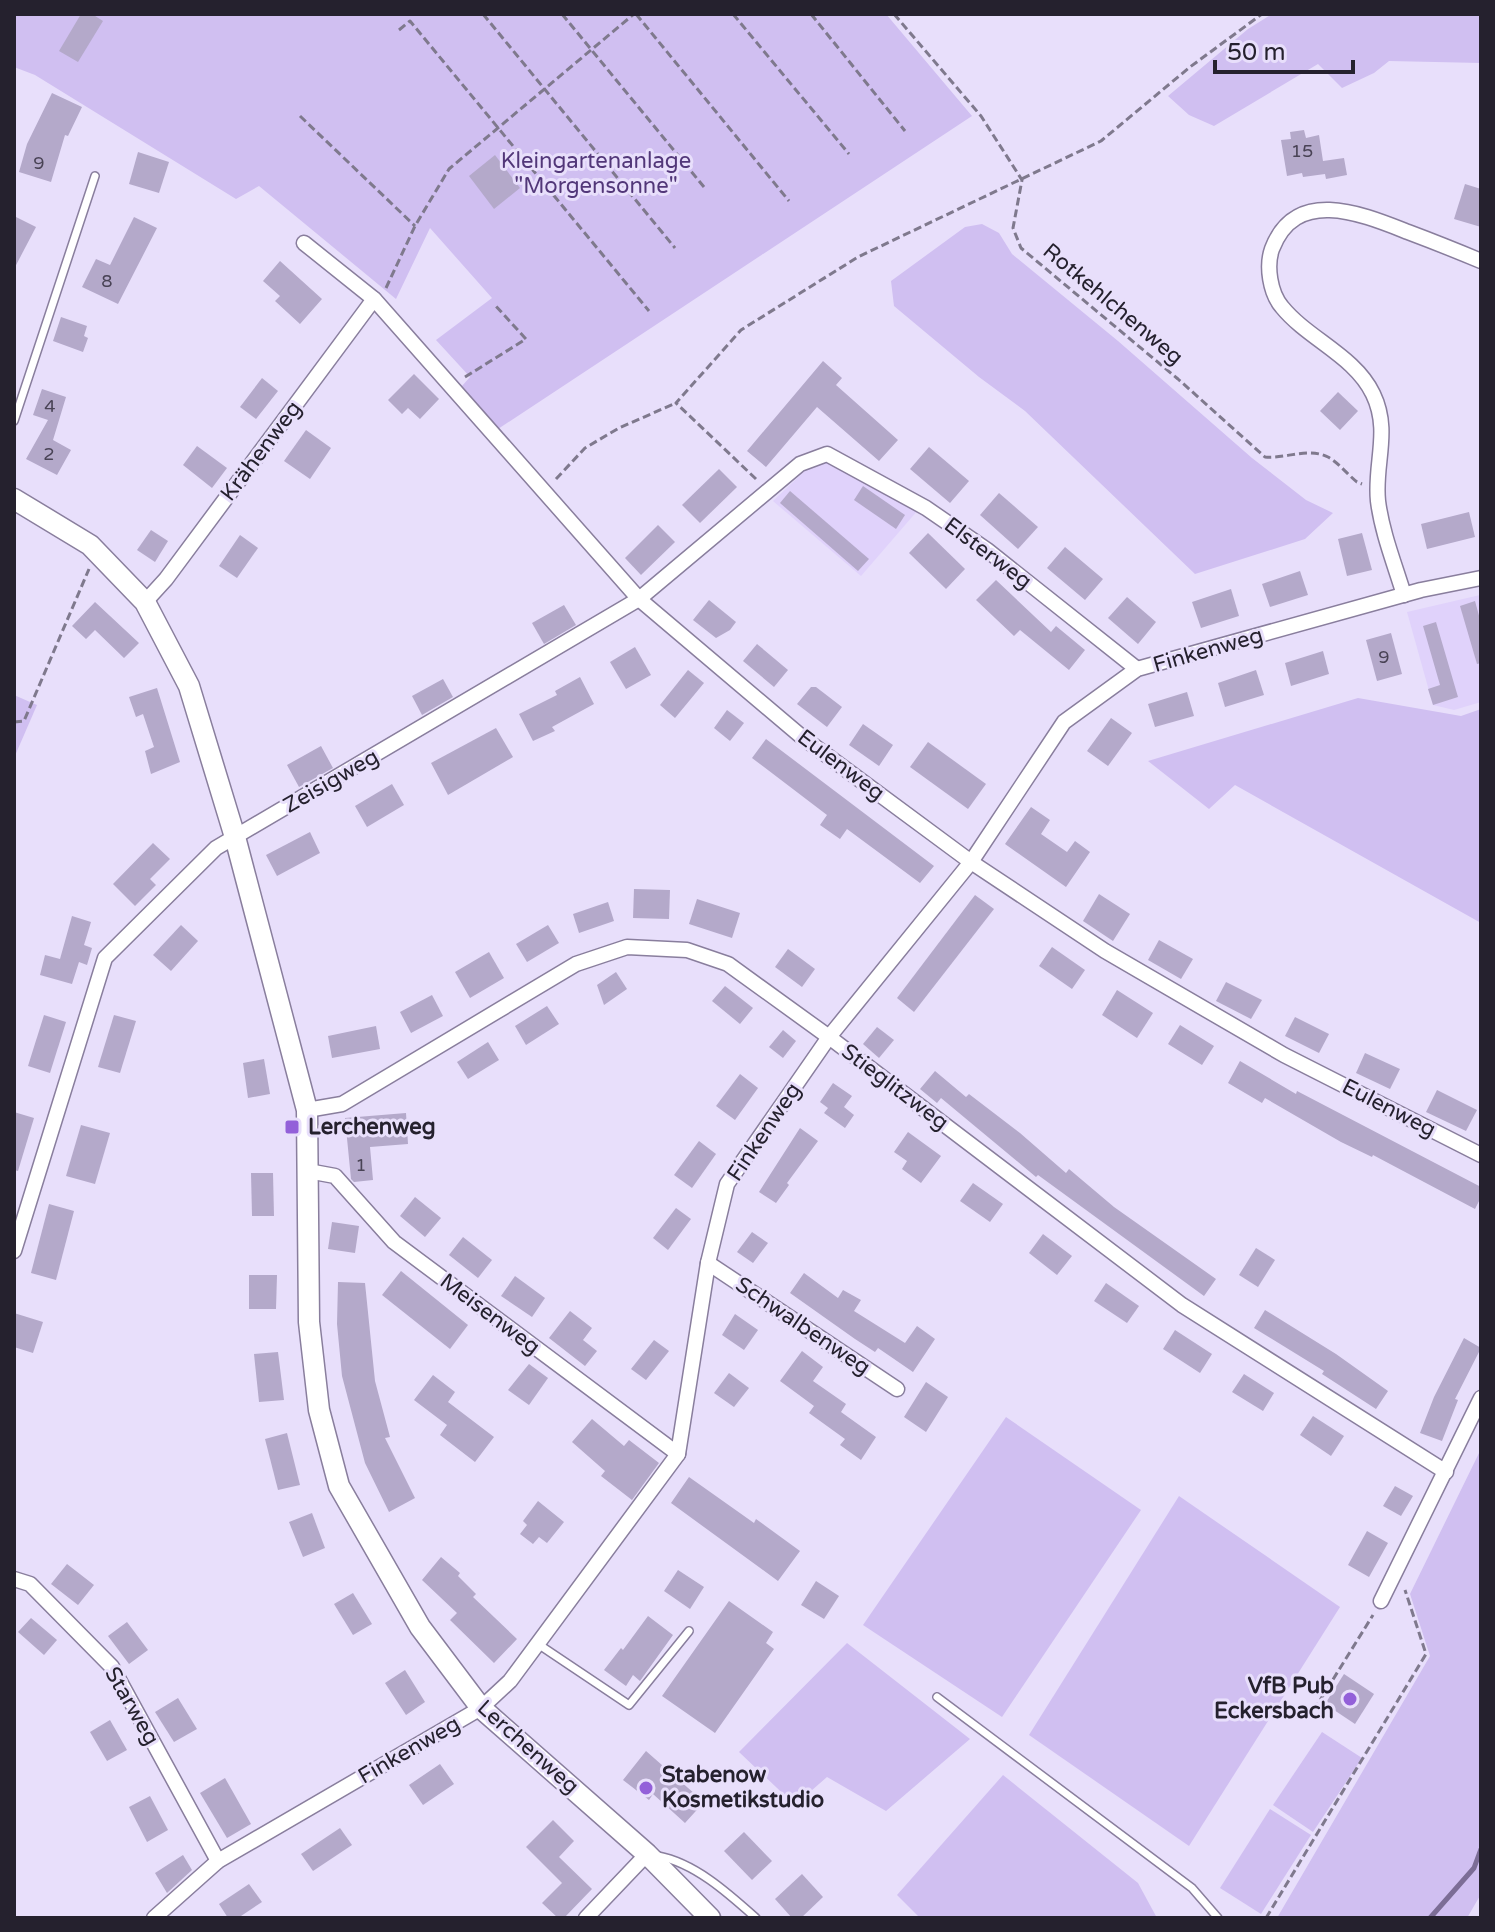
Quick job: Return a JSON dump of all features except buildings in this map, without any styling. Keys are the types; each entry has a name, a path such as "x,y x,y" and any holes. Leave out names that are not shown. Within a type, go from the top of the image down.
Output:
{"street":[{"path":"1404,595 1378,502 1377,468 1384,432 1373,394 1353,368 1281,306 1270,283 1271,251 1284,228 1305,212 1332,209 1363,214 1481,261"},
{"name":"Eulenweg","path":"304,243 374,299 639,599 802,737 971,862 1105,951 1284,1055 1481,1155"},
{"name":"Krähenweg","path":"145,602 166,579 374,299"},
{"name":"Zeisigweg","path":"14,1251 105,958 216,848 639,599 800,464 827,454"},
{"name":"Elsterweg","path":"827,454 926,508 975,541 1137,669"},
{"name":"Lerchenweg","path":"14,499 96,551 145,602 189,686 235,837 307,1110 309,1322 319,1410 339,1486 420,1627 481,1708 647,1854 710,1918"},
{"name":"Finkenweg","path":"154,1918 218,1861 481,1708 510,1681 678,1454 708,1263 727,1184 829,1037 971,862 1064,722 1137,669 1404,595 1481,578"},
{"name":"Stieglitzweg","path":"307,1110 342,1104 576,964 627,947 687,950 728,964 1182,1305 1446,1472"},
{"name":"Meisenweg","path":"308,1171 335,1176 394,1242 678,1454"},
{"name":"Schwalbenweg","path":"708,1263 897,1389"},
{"path":"1381,1601 1481,1398"},
{"name":"Starweg","path":"14,1579 30,1584 112,1667 218,1861"},
{"path":"586,1918 647,1854"}],"lane":[{"path":"14,421 95,176"},
{"path":"538,1644 629,1705 689,1631"},
{"path":"937,1697 1192,1888 1218,1918"},
{"name":"Lerchenweg","path":"647,1854 676,1860 727,1893 756,1918"}],"path":[{"path":"483,14 675,248"},
{"path":"562,14 704,187"},
{"path":"374,299 384,290 415,226 449,169 635,14 789,201"},
{"path":"733,14 849,154"},
{"path":"811,14 905,131"},
{"path":"894,14 981,116 1022,180"},
{"path":"544,492 585,448 619,428 676,403 741,330 858,257 1101,141 1190,67 1262,14"},
{"path":"399,30 410,21 649,311"},
{"path":"300,116 415,226"},
{"name":"Rotkehlchenweg","path":"1022,180 1013,228 1021,248 1178,379 1265,457 1318,453 1331,458 1357,482 1378,487"},
{"path":"452,387 526,339 494,304"},
{"path":"676,403 768,491"},
{"path":"14,722 24,721 96,551"},
{"path":"1266,1918 1426,1654 1398,1568"},
{"path":"1314,1710 1381,1601"}],"shaded area":[{"path":"831,461 918,510 861,576 773,501 809,467"},
{"path":"1480,595 1481,702 1454,710 1433,705 1407,612"}],"green space":[{"name":"Kleingartenanlage \"Morgensonne\"","path":"14,14 886,14 972,116 498,429 462,386 470,377 436,340 492,298 430,228 396,299 259,186 236,199 35,75 14,67"},
{"path":"1272,14 1481,14 1481,63 1389,61 1374,73 1342,88 1318,64 1214,126 1189,115 1168,96 1248,29"},
{"path":"982,224 999,233 1012,254 1252,458 1306,500 1333,513 1305,539 1195,574 1025,411 894,306 891,281 965,227"},
{"path":"14,695 37,705 14,758"},
{"path":"1358,698 1461,716 1481,709 1481,923 1235,785 1209,809 1148,761"},
{"path":"1006,1417 1141,1510 1002,1717 863,1625"},
{"path":"1481,1449 1481,1894 1467,1918 1277,1918 1430,1656 1410,1594"},
{"path":"1179,1496 1340,1607 1189,1846 1029,1735"},
{"path":"847,1643 970,1739 886,1811 827,1777 795,1805 739,1752"},
{"path":"1322,1732 1362,1758 1313,1832 1273,1805"},
{"path":"1003,1775 1138,1883 1157,1918 920,1918 897,1895"},
{"path":"1270,1809 1311,1835 1261,1914 1220,1888"}],"waterway":[{"path":"1430,1918 1474,1868 1481,1849"}],"place":[{"name":"Lerchenweg","path":"292,1127"},
{"name":"VfB Pub Eckersbach","path":"1350,1699"},
{"name":"Stabenow Kosmetikstudio","path":"646,1788"}]}
